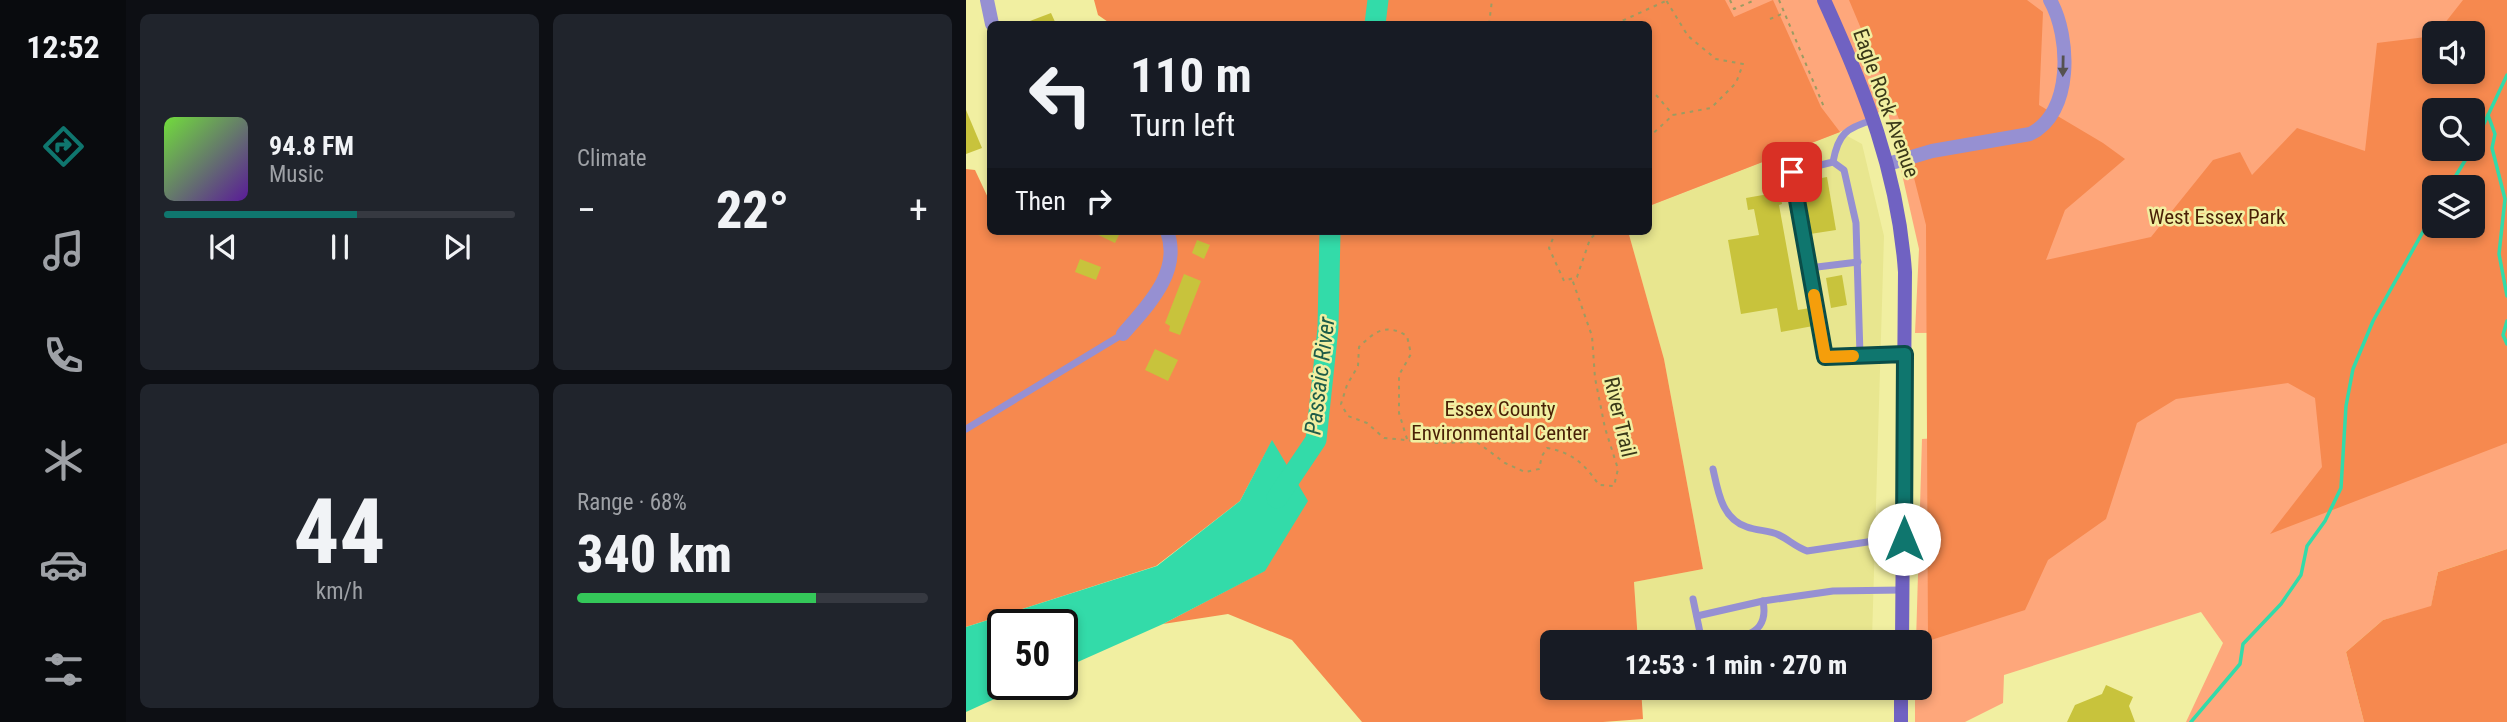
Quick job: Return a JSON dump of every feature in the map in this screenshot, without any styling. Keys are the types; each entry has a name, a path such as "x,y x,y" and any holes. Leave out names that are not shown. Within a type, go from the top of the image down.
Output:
{"main road":[{"name":"Eagle Rock Avenue","path":"1824,0 1874,120 1888,163 1896,194 1903,248 1905,354 1902,630"},
{"path":"1901,700 1901,722"}],"street":[{"path":"986,0 991,21"},
{"path":"1888,163 1931,151 2031,134 2042,129 2051,120 2059,101 2065,69 2062,37 2050,0"},
{"path":"1123,334 1160,289 1163,277 1170,268 1172,247 1168,235"}],"lane":[{"path":"1833,162 1836,145 1841,136 1858,125 1874,120"},
{"path":"1860,355 1856,223 1844,170 1833,162 1792,172 1825,357 1905,354"},
{"path":"1809,268 1858,262"},
{"path":"966,429 1123,334"},
{"path":"1713,470 1720,501 1737,523 1781,536 1797,548 1807,551 1904,539"},
{"path":"1697,616 1763,601 1833,591 1903,590"},
{"path":"1693,599 1700,630"},
{"path":"1756,630 1764,617 1763,601"}],"path":[{"path":"1489,21 1492,0"},
{"path":"1621,21 1666,0 1688,36 1716,59 1743,64 1736,83 1711,108 1673,115 1652,134"},
{"path":"1730,0 1734,9 1755,0"},
{"path":"1779,0 1824,107"},
{"path":"1770,19 1784,13"},
{"path":"1652,94 1657,96 1673,115"},
{"path":"1554,235 1549,248 1564,281 1577,277 1590,239 1594,235"},
{"name":"River Trail","path":"1407,439 1399,413 1399,375 1411,354 1407,337 1395,329 1374,332 1359,347 1358,366 1346,385 1341,404 1348,416 1367,423 1384,438 1437,443 1477,442 1504,463 1525,472 1539,469 1542,456 1548,447 1564,451 1584,464 1599,485 1614,486 1618,469 1600,403 1592,336 1572,279"}],"shaded area":[{"path":"1840,132 1862,144 1884,236 1872,630 1637,630 1634,582 1703,569 1664,359 1629,235 1652,235 1652,205"},
{"path":"1272,440 1308,501 1265,571 1163,624 1078,662 1078,609 1022,609 1157,566 1240,501"},
{"path":"987,620 987,700 992,700 966,712 966,627"}],"green space":[{"path":"1094,0 1725,0 1734,17 1773,0 1821,107 1840,132 1652,205 1652,21 1107,21 1098,15"},
{"name":"West Essex Park","path":"1430,0 2507,0 2507,549 2438,572 2431,607 2383,620 2346,652 2364,722 2186,722 2223,643 2201,612 2004,675 2003,703 1965,722 1915,722 1915,700 1932,700 1932,630 1916,630 1922,439 2033,432 2031,332 1915,333 1919,249 1887,108 1840,132 1652,205 1652,21 1428,21"},
{"path":"1849,0 2027,0 2043,12 2039,105 2125,159 2065,210 2046,260 2151,237 2213,160 2240,152 2252,175 2297,128 2365,151 2377,43 2422,37 2422,84 2485,84 2485,21 2446,21 2463,0 2507,0 2507,443 2270,534 2322,467 2315,398 2288,383 2176,399 2137,423 2106,519 2048,560 2025,610 1932,640 1932,630 1928,630 1926,225 1899,119"},
{"name":"Essex County Environmental Center","path":"966,169 975,170 987,196 987,235 1629,235 1664,359 1703,569 1634,582 1637,630 1540,630 1540,700 1642,700 1643,719 1603,722 1362,722 1292,640 1228,614 1163,624 1264,571 1272,441 1240,501 1156,566 1022,609 987,609 987,620 966,627"},
{"path":"2507,549 2507,722 2364,722 2346,652 2383,620 2431,606 2438,572"}],"building":[{"path":"1051,13 1055,21 1030,21"},
{"path":"966,110 982,148 966,154"},
{"path":"1827,177 1836,230 1810,234 1800,182"},
{"path":"1780,192 1782,204 1779,205 1798,310 1810,308 1813,326 1781,332 1777,308 1741,314 1728,240 1759,235 1754,209 1748,210 1746,198"},
{"path":"1098,235 1119,235 1115,243"},
{"path":"1197,240 1210,245 1204,259 1192,253"},
{"path":"1080,259 1101,267 1096,280 1075,272"},
{"path":"1184,274 1201,281 1180,335 1169,331 1170,326 1165,323"},
{"path":"1842,275 1847,305 1831,308 1826,278"},
{"path":"1155,349 1178,360 1168,381 1145,370"},
{"path":"2106,685 2133,697 2129,706 2135,722 2067,722 2075,705 2102,694"}],"waterway":[{"name":"Passaic River","path":"1375,21 1378,0"},
{"path":"2485,122 2507,75"},
{"path":"2488,115 2495,134 2492,148 2505,199 2499,254 2507,296"},
{"path":"2456,175 2465,161"},
{"path":"2191,722 2240,664 2243,644 2281,604 2301,575 2307,546 2325,521 2341,488 2346,406 2353,369 2373,321 2422,233"},
{"name":"Passaic River","path":"1277,498 1316,440 1328,328 1330,235"},
{"path":"2507,321 2503,335 2507,344"}],"slow traffic":[{"path":"1814,295 1825,357 1853,356"}],"route":[{"path":"1792,172 1825,357 1905,354 1904,539"}]}
